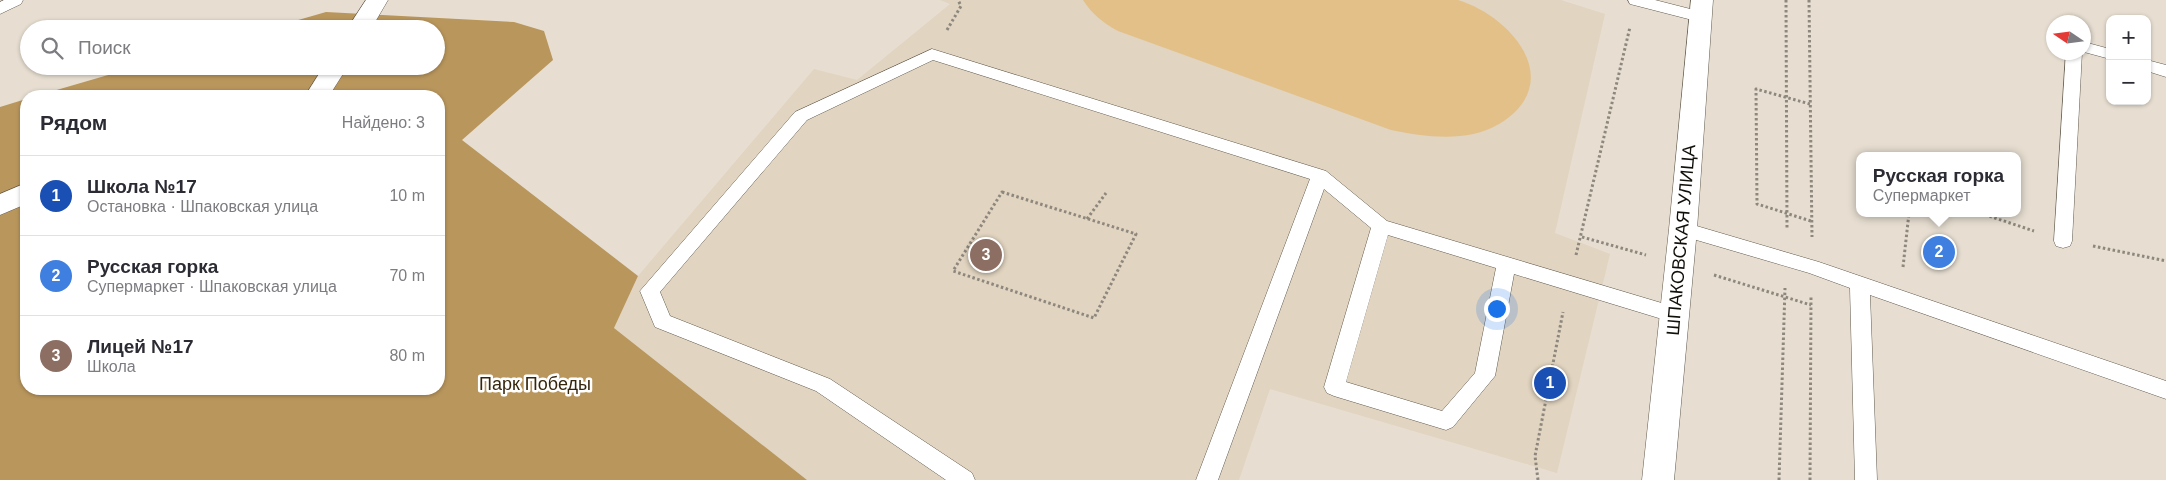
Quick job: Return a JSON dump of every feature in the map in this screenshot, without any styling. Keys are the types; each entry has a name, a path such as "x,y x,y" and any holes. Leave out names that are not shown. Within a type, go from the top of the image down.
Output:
{"main road":[{"path":"365,20 377,0"},
{"name":"ШПАКОВСКАЯ УЛИЦА","path":"1658,480 1683,229 1701,9"},
{"path":"321,90 330,75"},
{"path":"0,205 20,196"}],"lane":[{"path":"0,9 15,0"},
{"path":"1636,0 1701,9"},
{"path":"2091,49 2106,53"},
{"path":"964,480 822,386 662,322 650,291 801,116 932,54 1320,176 1381,226 1675,315"},
{"path":"2063,241 2074,60"},
{"path":"2151,66 2166,71"},
{"path":"1207,480 1320,176"},
{"path":"1381,226 1334,387 1446,421 1485,376 1507,264"},
{"path":"1683,229 1812,267 2166,390"},
{"path":"1860,284 1866,480"}],"path":[{"path":"932,54 961,6 958,0"},
{"path":"1538,480 1535,456 1568,282 1582,237 1636,0"},
{"path":"1810,104 1756,89 1756,204 1811,221"},
{"path":"1002,192 1087,218 1136,234 1094,318 953,271 1002,192"},
{"path":"1087,218 1106,193"},
{"path":"1900,298 1909,217"}],"shaded area":[{"path":"940,0 1561,0 1605,14 1555,233 1610,254 1557,473 1270,389 1239,480 807,480 614,328 638,276 814,69 857,80 950,4"},
{"path":"1083,0 1458,0 1478,9 1497,21 1513,36 1525,53 1530,71 1529,90 1519,108 1499,124 1487,130 1473,134 1446,137 1418,135 1391,130 1118,31 1098,18"}],"green space":[{"name":"Парк Победы","path":"326,12 514,22 544,31 553,60 462,140 638,276 614,328 807,480 0,480 0,107 20,101 20,395 445,395 445,90 57,90 108,75 445,75 445,20 298,20"}],"place":[{"name":"Русская горка","path":"1939,252"},
{"name":"Лицей №17","path":"986,255"},
{"name":"Школа №17","path":"1550,383"}]}
